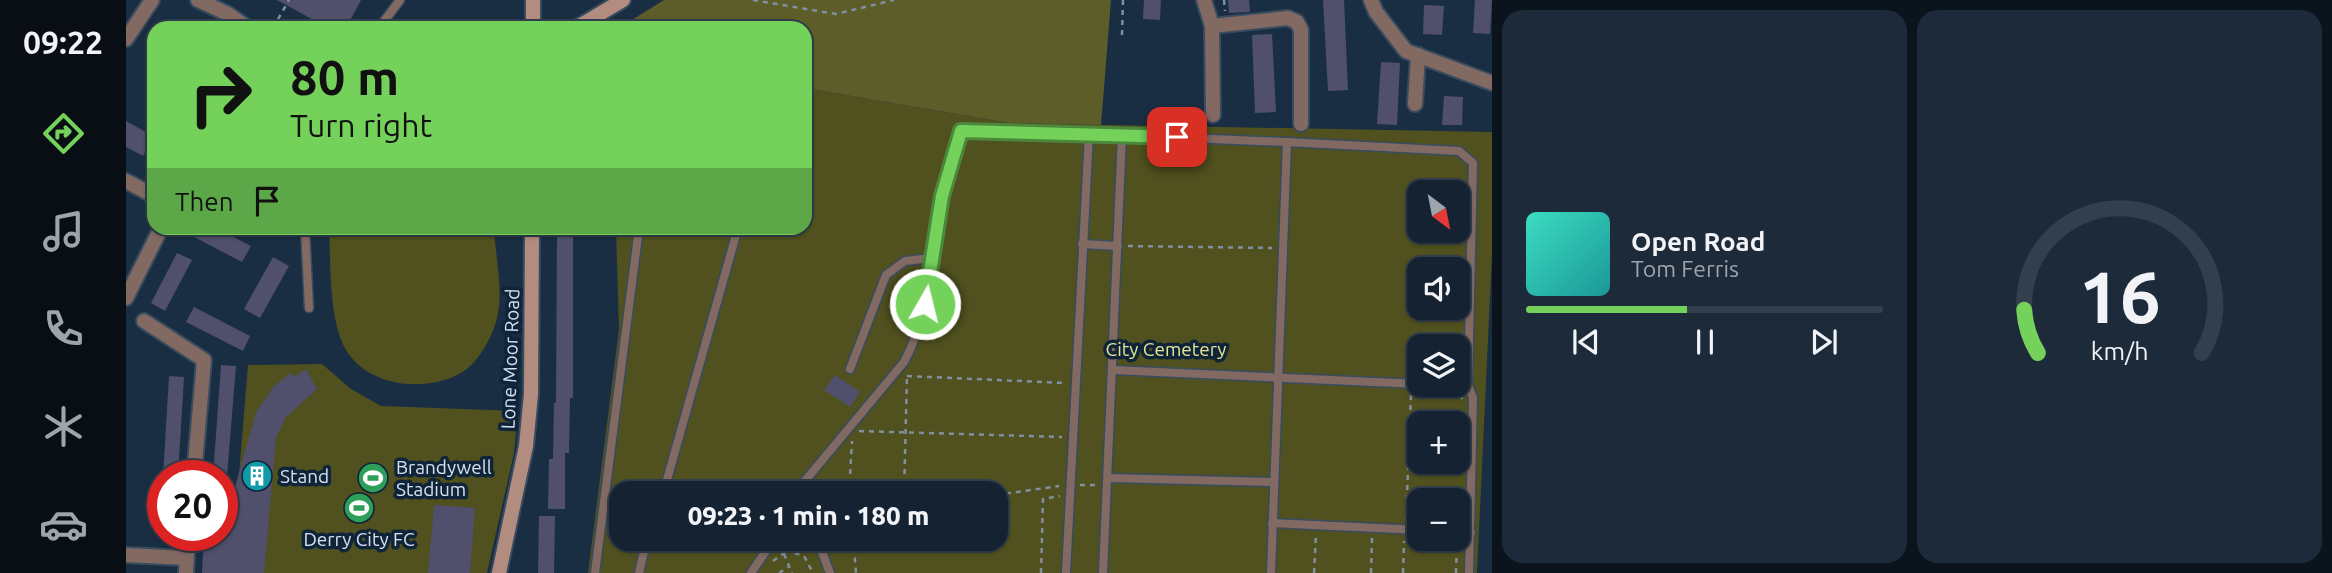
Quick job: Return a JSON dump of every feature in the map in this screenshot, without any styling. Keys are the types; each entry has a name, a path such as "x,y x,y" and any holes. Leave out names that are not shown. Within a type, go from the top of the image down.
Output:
{"main road":[{"path":"533,0 533,21"},
{"path":"588,21 623,0"},
{"name":"Lone Moor Road","path":"499,573 526,446 531,394 533,235"}],"street":[{"path":"126,39 152,0"},
{"path":"198,0 238,21"},
{"path":"1205,0 1212,26 1213,114"},
{"path":"1371,0 1376,12 1406,51 1492,83"},
{"path":"1212,26 1289,19 1297,22 1301,30 1301,124"},
{"path":"1415,104 1418,55"},
{"path":"126,181 147,192"},
{"path":"126,298 158,235"},
{"path":"144,321 204,360 195,460"},
{"path":"126,555 186,566"}],"lane":[{"path":"384,21 400,0"},
{"path":"805,481 893,376 916,341 942,196 961,131 1122,135 1459,152 1473,163 1469,334"},
{"path":"1066,573 1089,134"},
{"path":"1103,573 1122,135"},
{"path":"1271,573 1287,142"},
{"path":"305,235 309,308"},
{"path":"595,573 638,235"},
{"path":"667,481 736,235"},
{"path":"1082,244 1118,246"},
{"path":"850,369 886,275 905,261 932,258"},
{"path":"1113,369 1407,383"},
{"path":"1469,573 1473,398 1470,390"},
{"path":"1108,482 1273,482"},
{"path":"1272,523 1405,529"},
{"path":"639,573 644,551"},
{"path":"751,573 766,551"},
{"path":"822,551 830,573"}],"path":[{"path":"277,21 289,0"},
{"path":"753,0 836,14 894,0"},
{"path":"1122,34 1123,0"},
{"path":"1118,246 1283,248"},
{"path":"893,376 1075,383"},
{"path":"904,481 907,376"},
{"path":"1403,573 1414,397"},
{"path":"850,481 852,431 1073,438"},
{"path":"1041,573 1044,499 1071,489 1108,482"},
{"path":"1008,492 1027,488 1071,489"},
{"path":"1314,573 1316,525"},
{"path":"1371,573 1373,527"},
{"path":"854,551 856,573"},
{"path":"1456,573 1457,551"},
{"path":"785,553 792,573"},
{"path":"769,566 785,553 804,555 813,573"},
{"path":"779,573 788,567"}],"green space":[{"name":"City Cemetery","path":"812,89 1009,123 1492,132 1492,254 1477,573 588,573 619,329 616,235 812,235"},
{"path":"329,235 495,235 499,282 496,321 489,339 473,363 466,370 445,380 399,383 370,373 358,364 342,341 332,293"},
{"name":"Brandywell Stadium","path":"322,364 351,389 381,406 518,411 514,453 487,573 231,573 233,551 238,551 238,487 248,365"}],"shaded area":[{"path":"664,0 1111,0 1101,125 1009,123 812,89 812,21 630,21"}],"building":[{"path":"277,0 361,0 350,21 315,21"},
{"path":"1144,0 1161,0 1160,20 1143,19"},
{"path":"1228,0 1249,0 1250,12 1229,13"},
{"path":"1323,0 1344,0 1348,90 1328,91"},
{"path":"1475,0 1492,0 1490,34 1473,33"},
{"path":"1424,5 1444,6 1442,35 1423,34"},
{"path":"1272,34 1276,112 1255,113 1252,35"},
{"path":"1381,62 1400,63 1397,125 1377,124"},
{"path":"1444,96 1463,97 1462,125 1442,125"},
{"path":"126,121 147,133 147,148 143,156 126,147"},
{"path":"190,235 230,235 251,246 242,262"},
{"path":"557,235 573,235 573,398 570,398 569,453 565,453 565,509 548,509 549,459 553,459 556,403"},
{"path":"177,253 192,260 165,311 151,303"},
{"path":"273,257 289,266 260,318 244,309"},
{"path":"194,307 250,336 243,351 186,322"},
{"path":"221,365 236,366 228,460 214,460"},
{"name":"Stand","path":"306,369 317,389 286,417 276,437 264,573 202,573 203,551 238,551 238,476 256,412 274,386 291,373 294,377"},
{"path":"835,375 860,392 850,407 824,390"},
{"path":"169,376 184,377 179,460 164,460"},
{"path":"434,505 475,508 470,573 428,573"},
{"path":"539,516 555,516 554,573 538,573"}],"place":[{"name":"Stand","path":"257,476"},
{"name":"Brandywell Stadium","path":"373,478"},
{"name":"Derry City FC","path":"359,508"}],"route":[{"path":"925,304 942,196 961,131 1177,137"}]}
